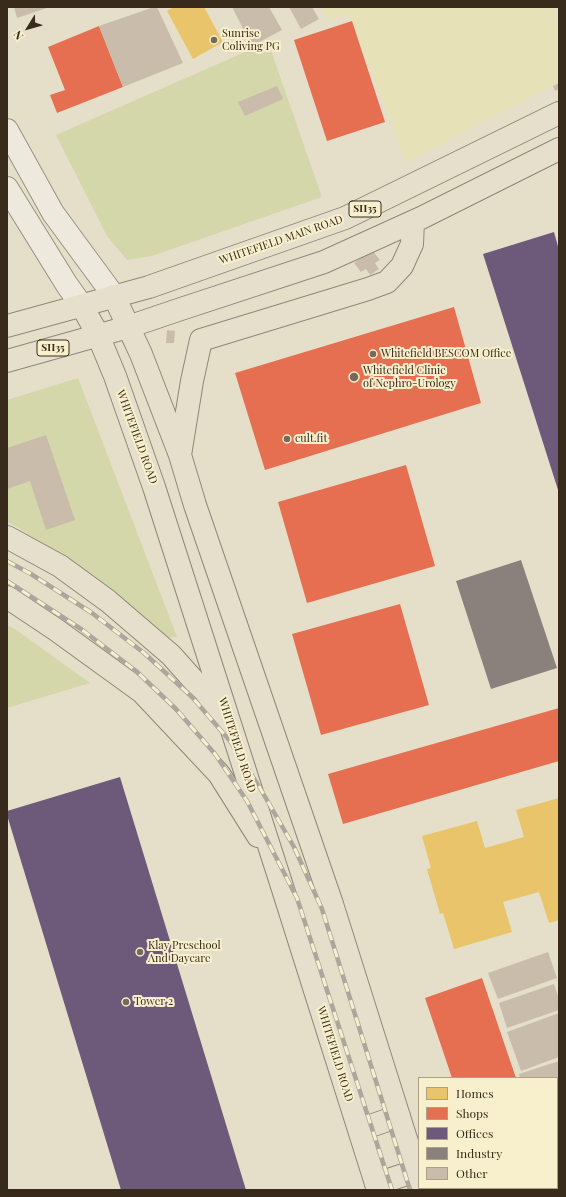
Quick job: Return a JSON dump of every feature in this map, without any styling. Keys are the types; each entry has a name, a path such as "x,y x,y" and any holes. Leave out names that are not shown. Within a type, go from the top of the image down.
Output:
{"main road":[{"name":"WHITEFIELD MAIN ROAD","path":"82,306 149,287 345,218 559,113"},
{"path":"7,130 53,213 114,296 141,354 180,455 195,505 332,904 418,1176"},
{"name":"SH35","path":"7,361 128,327 324,262 413,222 559,149"},
{"path":"7,188 63,279 82,306"},
{"path":"180,455 192,381 201,340 387,282 402,266 412,244 413,222"},
{"name":"SH35","path":"7,326 82,306"},
{"name":"WHITEFIELD ROAD","path":"82,306 98,335 115,376 154,487 276,866 377,1187"},
{"path":"7,537 66,571 108,601 166,650 205,692 234,735"},
{"path":"7,597 55,629 142,692 219,774 276,866"},
{"path":"358,1130 399,1116"},
{"path":"377,1187 418,1182"}],"shaded area":[{"path":"321,7 551,7 559,23 559,82 405,163 392,122 349,16 328,19"}],"green space":[{"path":"268,42 322,197 152,256 127,260 107,236 56,135"},
{"path":"78,378 177,637 165,638 82,572 17,527 7,522 7,400"},
{"path":"7,625 15,629 90,683 7,708"}],"building: Homes":[{"path":"174,7 204,7 223,42 193,59 167,11"},
{"path":"559,798 559,920 549,923 539,892 503,902 512,932 454,949 443,913 440,914 427,869 431,868 422,836 477,821 485,848 524,837 516,810"}],"building: Shops":[{"path":"352,21 385,122 327,141 294,40"},
{"path":"99,26 123,87 57,113 50,95 65,90 48,47"},
{"path":"454,307 481,403 265,470 235,373"},
{"path":"406,465 435,566 307,603 278,502"},
{"path":"400,604 429,705 321,735 292,634"},
{"path":"559,708 559,761 343,824 328,774"},
{"path":"482,978 516,1077 452,1077 425,998"}],"building: Offices":[{"path":"554,232 559,250 559,493 483,254"},
{"name":"Tower 2","path":"120,777 246,1190 121,1190 7,815 7,811"}],"building: Industry":[{"path":"521,560 557,668 491,689 456,581"}],"building: Other":[{"path":"14,7 50,7 17,18"},
{"path":"157,7 183,63 123,87 99,26"},
{"path":"232,7 269,7 282,30 252,46"},
{"path":"289,7 312,7 319,19 301,29"},
{"path":"559,83 559,89 555,91 553,86"},
{"path":"277,86 283,99 245,116 238,102"},
{"path":"372,250 380,260 375,263 379,269 370,275 366,269 361,272 354,263"},
{"path":"167,330 175,331 174,343 166,343"},
{"path":"46,435 75,520 46,530 30,481 7,489 7,448"},
{"path":"548,952 557,978 498,999 488,973"},
{"path":"554,984 559,999 559,1010 507,1028 499,1003"},
{"path":"559,1013 559,1057 521,1071 507,1032"},
{"path":"559,1061 559,1104 558,1077 520,1077 519,1074"},
{"path":"559,1107 559,1153 558,1153"},
{"path":"558,1156 559,1190 468,1189 558,1189"}],"railway":[{"path":"7,561 31,574 92,613 144,653 192,697 230,741 260,788 294,847 322,909 410,1190"},
{"path":"7,581 81,629 136,671 176,709 215,754 247,801 297,898 392,1190"}],"place":[{"name":"Sunrise Coliving PG","path":"214,40"},
{"name":"Whitefield BESCOM Office","path":"373,354"},
{"name":"Whitefield Clinic of Nephro-Urology","path":"354,377"},
{"name":"cult.fit","path":"287,439"},
{"name":"Klay Preschool And Daycare","path":"140,952"},
{"name":"Tower 2","path":"126,1002"}]}
